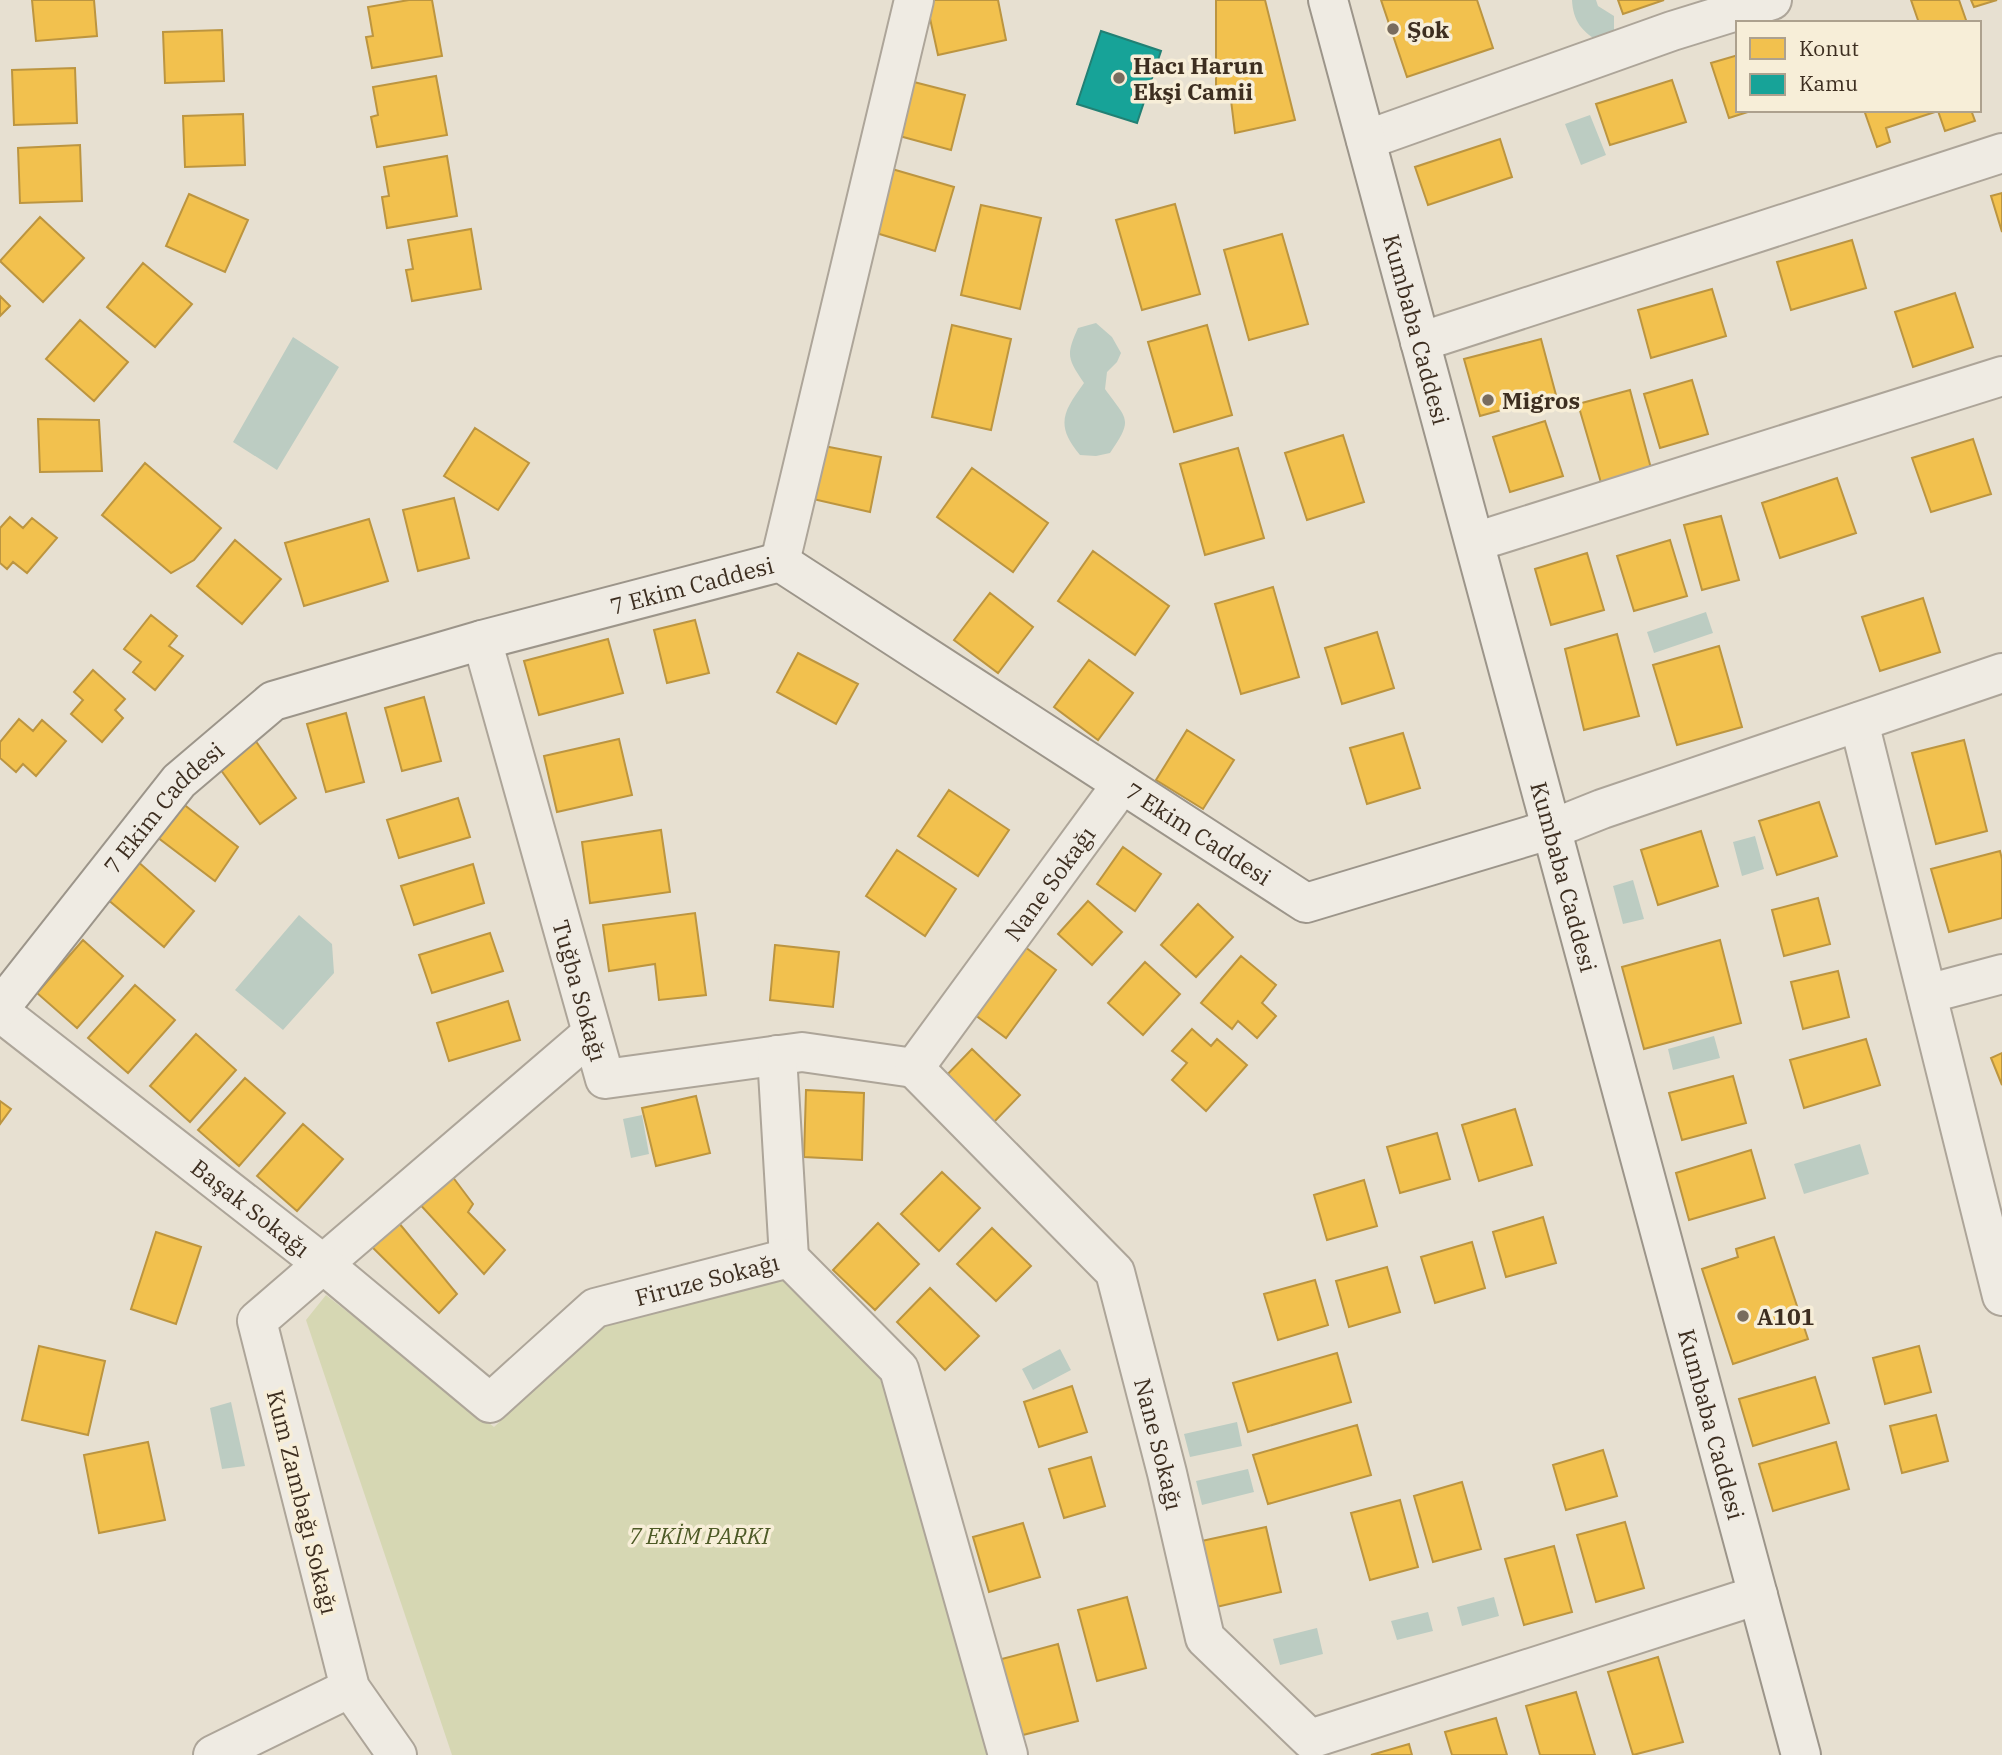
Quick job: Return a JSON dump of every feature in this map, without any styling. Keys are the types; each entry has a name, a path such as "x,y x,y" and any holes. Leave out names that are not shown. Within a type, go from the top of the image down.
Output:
{"street":[{"path":"779,562 914,0"},
{"name":"Kumbaba Caddesi","path":"1328,0 1801,1755"},
{"path":"1366,140 1672,31 1772,0"},
{"path":"1420,342 2002,153"},
{"path":"1475,542 2002,376"},
{"name":"7 Ekim Caddesi","path":"0,1010 179,781 273,701 482,640 779,562 1306,903 1552,829 1602,809 2002,673"},
{"name":"Tuğba Sokağı","path":"482,640 605,1079 802,1052 914,1068"},
{"path":"1858,722 2002,1296"},
{"name":"Nane Sokağı","path":"1122,784 914,1068 1115,1272 1167,1472 1205,1638 1310,1739 1758,1595"},
{"path":"1927,994 2002,974"},
{"name":"Başak Sokağı","path":"0,1010 323,1264 591,1034"},
{"path":"777,1055 789,1258"},
{"name":"Firuze Sokağı","path":"323,1264 490,1403 594,1308 789,1258 899,1369 1008,1755"},
{"name":"Kum Zambağı Sokağı","path":"323,1264 257,1321 350,1688 397,1755"},
{"path":"213,1755 350,1688"}],"green space":[{"name":"7 EKİM PARKI","path":"783,1277 880,1377 993,1755 452,1755 306,1320 326,1295 494,1427 608,1320"}],"shaded area":[{"path":"1572,0 1596,0 1598,6 1614,16 1614,30 1600,42 1594,38 1583,30 1577,20"},
{"path":"1590,115 1606,155 1581,165 1565,124"},
{"path":"1096,323 1112,337 1121,353 1117,362 1107,372 1105,389 1123,414 1125,426 1110,453 1096,456 1080,455 1067,435 1065,419 1071,402 1084,383 1071,362 1071,344 1078,328"},
{"path":"293,337 339,367 277,470 233,442"},
{"path":"1706,612 1713,633 1654,653 1647,632"},
{"path":"1755,836 1764,869 1742,876 1733,842"},
{"path":"1633,880 1644,919 1623,924 1613,886"},
{"path":"299,915 332,944 334,973 283,1030 235,990"},
{"path":"1714,1036 1720,1058 1673,1070 1668,1049"},
{"path":"642,1115 649,1154 631,1158 623,1119"},
{"path":"1860,1144 1869,1174 1804,1194 1794,1164"},
{"path":"1060,1349 1071,1370 1033,1390 1022,1369"},
{"path":"231,1402 245,1466 222,1469 210,1408"},
{"path":"1237,1422 1242,1446 1190,1457 1184,1434"},
{"path":"1248,1469 1254,1492 1202,1505 1196,1481"},
{"path":"1494,1597 1499,1616 1462,1626 1457,1607"},
{"path":"1428,1612 1433,1631 1397,1640 1391,1621"},
{"path":"1317,1628 1323,1654 1280,1665 1273,1639"}],"building: Konut":[{"path":"32,0 94,0 97,36 36,41"},
{"path":"409,0 432,0 442,56 372,68 366,37 373,36 368,7"},
{"path":"926,0 998,0 1006,40 938,55"},
{"path":"1216,0 1265,0 1295,120 1235,133 1230,92 1216,93"},
{"path":"1381,0 1477,0 1493,48 1407,77"},
{"path":"1618,0 1664,0 1623,14"},
{"path":"1911,0 1959,0 1966,21 1918,21"},
{"path":"1971,0 1997,0 1974,7"},
{"path":"222,30 224,81 165,83 163,32"},
{"path":"1736,56 1736,112 1748,112 1729,118 1711,63"},
{"path":"75,68 77,123 14,125 12,70"},
{"path":"436,76 447,135 377,147 371,117 378,115 373,87"},
{"path":"906,80 965,95 951,150 892,134"},
{"path":"1672,80 1686,122 1610,145 1596,104"},
{"path":"1865,112 1935,112 1886,128 1890,142 1877,147"},
{"path":"1938,112 1972,112 1975,121 1945,131"},
{"path":"243,114 245,165 185,167 183,116"},
{"path":"1500,139 1512,177 1428,205 1415,167"},
{"path":"80,145 82,201 20,203 18,148"},
{"path":"447,156 457,216 387,228 382,197 389,196 384,167"},
{"path":"892,169 954,187 935,251 873,232"},
{"path":"2002,193 2002,232 1991,196"},
{"path":"189,194 248,220 225,272 166,246"},
{"path":"1175,204 1200,294 1142,310 1116,220"},
{"path":"981,205 1041,218 1020,309 961,295"},
{"path":"40,217 84,258 43,302 0,261"},
{"path":"471,229 481,289 412,301 406,270 413,269 408,240"},
{"path":"1282,234 1308,324 1249,340 1224,250"},
{"path":"1852,240 1866,288 1791,310 1777,262"},
{"path":"143,263 192,304 155,347 107,307"},
{"path":"1712,289 1726,336 1651,358 1638,310"},
{"path":"1955,293 1973,347 1913,367 1895,312"},
{"path":"0,296 10,306 0,316"},
{"path":"80,320 128,362 94,401 46,359"},
{"path":"952,325 1011,339 991,430 932,417"},
{"path":"1207,325 1232,415 1174,432 1148,342"},
{"path":"1541,339 1556,395 1480,416 1464,359"},
{"path":"1692,380 1708,434 1660,448 1644,394"},
{"path":"1630,390 1652,472 1602,486 1578,404"},
{"path":"38,419 99,420 102,471 40,472"},
{"path":"1545,421 1563,476 1510,492 1493,437"},
{"path":"475,428 529,463 498,510 444,476"},
{"path":"1343,435 1364,502 1307,520 1285,453"},
{"path":"1973,439 1991,494 1931,512 1912,458"},
{"path":"824,446 881,457 870,512 813,499"},
{"path":"1238,448 1264,538 1205,555 1180,464"},
{"path":"145,463 221,528 194,560 171,573 102,515"},
{"path":"972,468 1048,523 1013,572 937,517"},
{"path":"1837,478 1856,533 1780,558 1762,503"},
{"path":"454,498 469,558 418,571 403,510"},
{"path":"1721,516 1739,580 1702,590 1684,525"},
{"path":"10,517 23,528 32,518 57,538 27,573 13,562 7,569 0,563 0,528"},
{"path":"369,519 388,581 304,606 285,543"},
{"path":"235,540 281,579 242,624 197,586"},
{"path":"1670,540 1687,596 1634,611 1617,556"},
{"path":"1093,551 1169,606 1135,655 1058,601"},
{"path":"1587,553 1604,610 1551,625 1535,569"},
{"path":"1273,587 1299,677 1241,694 1215,604"},
{"path":"990,593 1033,627 998,673 954,640"},
{"path":"1923,598 1940,652 1880,671 1862,617"},
{"path":"151,615 177,636 169,646 183,656 155,690 133,672 141,662 124,649"},
{"path":"695,620 709,673 667,683 654,630"},
{"path":"1377,632 1394,688 1342,704 1325,648"},
{"path":"1617,634 1639,716 1584,730 1565,649"},
{"path":"608,639 623,693 539,715 524,661"},
{"path":"1719,646 1742,727 1677,745 1653,665"},
{"path":"798,653 858,684 836,724 777,692"},
{"path":"1089,660 1133,693 1098,740 1054,707"},
{"path":"93,670 125,699 115,710 123,718 102,742 71,714 83,700 74,692"},
{"path":"424,697 441,761 402,771 385,708"},
{"path":"346,713 364,782 326,792 307,724"},
{"path":"19,719 33,731 42,720 66,741 36,776 23,764 16,772 0,758 0,742"},
{"path":"1187,730 1234,760 1203,809 1156,780"},
{"path":"1403,733 1420,788 1367,804 1350,748"},
{"path":"619,739 632,795 557,812 544,756"},
{"path":"255,740 296,798 260,824 218,766"},
{"path":"1964,740 1987,831 1936,844 1912,753"},
{"path":"949,790 1009,830 978,876 918,836"},
{"path":"458,798 470,837 399,858 387,820"},
{"path":"1819,802 1837,856 1777,875 1759,821"},
{"path":"182,803 238,847 215,881 157,837"},
{"path":"661,830 670,892 590,903 582,842"},
{"path":"1701,831 1718,886 1658,905 1641,850"},
{"path":"1123,847 1161,874 1135,911 1097,884"},
{"path":"897,850 956,889 925,936 866,896"},
{"path":"2000,851 2002,918 1949,932 1931,869"},
{"path":"136,860 194,911 164,947 106,898"},
{"path":"473,864 484,903 414,925 401,886"},
{"path":"1818,898 1830,944 1784,956 1772,910"},
{"path":"1088,901 1122,932 1092,965 1058,934"},
{"path":"1198,904 1233,937 1196,977 1161,945"},
{"path":"695,913 706,995 659,1000 655,964 609,971 603,925"},
{"path":"490,933 503,971 432,993 419,955"},
{"path":"83,940 123,976 77,1028 37,993"},
{"path":"1720,940 1741,1023 1644,1049 1622,967"},
{"path":"1021,944 1056,970 1006,1038 971,1012"},
{"path":"775,945 839,952 833,1007 770,1000"},
{"path":"1241,956 1276,985 1262,1003 1276,1016 1257,1038 1238,1021 1232,1029 1201,1003"},
{"path":"1145,962 1180,994 1143,1035 1108,1003"},
{"path":"1838,971 1849,1017 1803,1029 1791,982"},
{"path":"135,985 175,1020 128,1073 88,1038"},
{"path":"508,1001 520,1040 449,1061 437,1023"},
{"path":"1192,1029 1211,1046 1217,1039 1247,1065 1206,1111 1172,1080 1187,1063 1172,1051"},
{"path":"196,1034 236,1070 190,1122 150,1086"},
{"path":"1866,1039 1880,1085 1804,1108 1790,1060"},
{"path":"972,1049 1020,1095 994,1122 981,1109 939,1083"},
{"path":"2002,1053 2002,1085 1991,1058"},
{"path":"1733,1076 1746,1123 1682,1140 1669,1093"},
{"path":"245,1078 285,1113 239,1166 198,1130"},
{"path":"806,1090 864,1093 862,1160 804,1157"},
{"path":"696,1096 710,1153 656,1166 642,1108"},
{"path":"0,1101 11,1109 0,1124"},
{"path":"1515,1109 1532,1165 1479,1181 1462,1125"},
{"path":"303,1124 343,1159 297,1211 257,1176"},
{"path":"1437,1133 1450,1179 1400,1193 1387,1147"},
{"path":"1751,1150 1765,1198 1689,1220 1676,1173"},
{"path":"446,1168 473,1204 468,1212 505,1250 484,1274 415,1199"},
{"path":"942,1172 980,1208 939,1251 901,1214"},
{"path":"1364,1180 1377,1226 1327,1240 1314,1195"},
{"path":"394,1217 457,1294 439,1313 366,1241"},
{"path":"1543,1217 1556,1263 1506,1277 1493,1232"},
{"path":"878,1223 919,1264 875,1310 833,1270"},
{"path":"992,1228 1031,1266 996,1301 957,1264"},
{"path":"156,1232 201,1247 176,1324 131,1309"},
{"path":"1774,1237 1808,1339 1733,1364 1702,1269 1738,1257 1736,1249"},
{"path":"1472,1242 1485,1288 1435,1303 1421,1257"},
{"path":"1387,1267 1400,1312 1349,1327 1336,1281"},
{"path":"1315,1280 1328,1325 1278,1340 1264,1294"},
{"path":"930,1288 979,1336 945,1370 897,1322"},
{"path":"39,1346 105,1361 88,1435 22,1420"},
{"path":"1919,1346 1931,1392 1885,1404 1873,1358"},
{"path":"1337,1353 1351,1402 1248,1432 1233,1383"},
{"path":"1815,1377 1829,1423 1753,1446 1739,1399"},
{"path":"1072,1386 1087,1432 1039,1447 1024,1402"},
{"path":"1936,1415 1948,1461 1902,1473 1890,1426"},
{"path":"1357,1425 1371,1475 1268,1504 1253,1455"},
{"path":"148,1442 165,1520 99,1533 84,1455"},
{"path":"1836,1442 1849,1489 1773,1511 1759,1464"},
{"path":"1603,1450 1617,1496 1566,1510 1553,1465"},
{"path":"1091,1457 1105,1506 1064,1518 1049,1469"},
{"path":"1462,1482 1481,1549 1433,1562 1414,1496"},
{"path":"1400,1500 1418,1567 1370,1580 1351,1513"},
{"path":"1625,1522 1644,1588 1596,1602 1577,1535"},
{"path":"1023,1523 1040,1577 989,1592 973,1537"},
{"path":"1266,1527 1281,1592 1212,1608 1197,1542"},
{"path":"1554,1546 1572,1612 1524,1625 1505,1559"},
{"path":"1127,1597 1146,1668 1097,1681 1078,1610"},
{"path":"1058,1644 1078,1721 1019,1736 998,1660"},
{"path":"1658,1657 1683,1742 1633,1755 1608,1672"},
{"path":"1576,1692 1595,1755 1540,1755 1526,1706"},
{"path":"1496,1718 1507,1755 1452,1755 1445,1732"},
{"path":"1409,1744 1412,1755 1371,1755"}],"building: Kamu":[{"name":"Hacı Harun Ekşi Camii","path":"1101,31 1161,51 1137,123 1077,104"}],"place":[{"name":"Şok","path":"1393,29"},
{"name":"Hacı Harun Ekşi Camii","path":"1119,78"},
{"name":"Migros","path":"1488,400"},
{"name":"A101","path":"1743,1316"}]}
